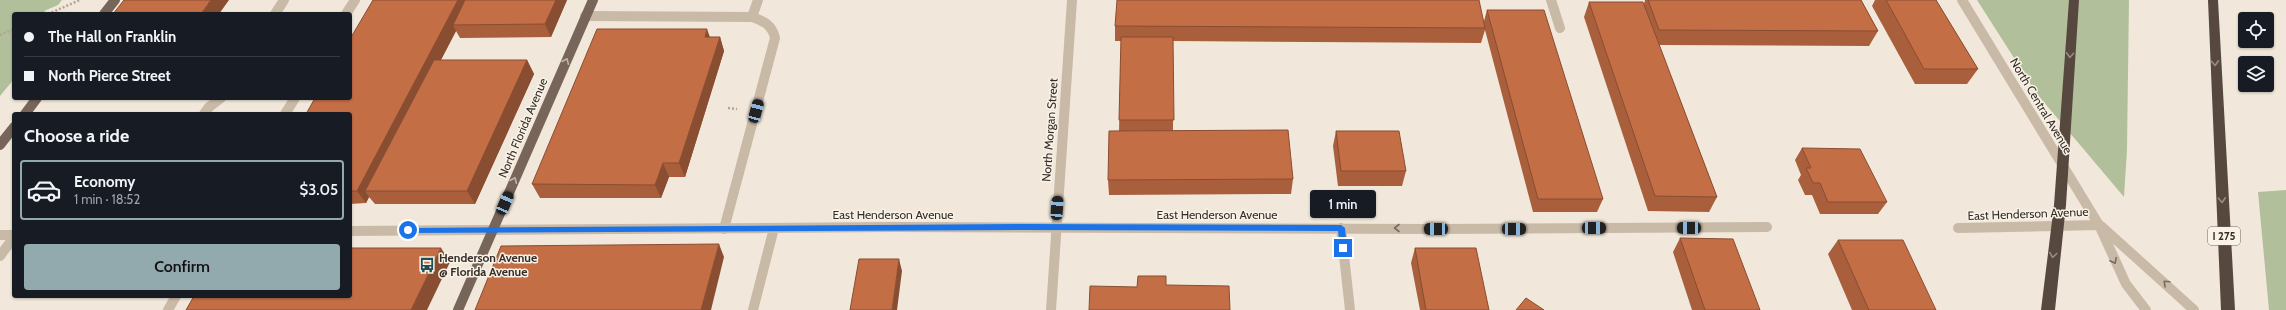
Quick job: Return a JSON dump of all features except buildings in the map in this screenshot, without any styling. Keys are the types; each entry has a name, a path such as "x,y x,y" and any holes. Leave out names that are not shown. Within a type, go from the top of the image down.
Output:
{"highway":[{"path":"2048,310 2060,205 2074,0"},
{"name":"I 275","path":"2213,0 2228,310"}],"main road":[{"path":"106,12 115,0"},
{"name":"North Florida Avenue","path":"458,310 592,0"},
{"path":"26,112 35,100"},
{"path":"0,145 12,130"}],"street":[{"path":"276,12 284,0"},
{"path":"347,12 355,0"},
{"path":"752,17 758,0"},
{"name":"North Morgan Street","path":"1051,310 1072,0"},
{"path":"1551,0 1560,28"},
{"name":"North Central Avenue","path":"1962,0 2099,225 2126,284 2146,310"},
{"path":"586,16 752,17 764,21 774,29 775,38 724,229"},
{"path":"205,112 209,107 218,100"},
{"path":"286,112 294,100"},
{"name":"East Henderson Avenue","path":"1958,228 2099,225"},
{"name":"North Central Avenue","path":"2099,225 2194,310"},
{"name":"East Henderson Avenue","path":"352,231 1056,227 1436,229 1767,227"},
{"path":"753,310 774,228"},
{"path":"1341,228 1350,310"},
{"path":"0,235 12,236"},
{"path":"0,256 12,239"},
{"path":"168,310 175,298"}],"path":[{"path":"53,12 80,0"},
{"path":"0,35 12,30"}],"green space":[{"path":"0,0 62,0 58,5 44,11 46,12 12,12 12,81 0,96"},
{"path":"1977,0 2129,0 2127,150 2124,197 2037,94"},
{"path":"2286,190 2286,310 2269,310 2258,192"}],"place":[{"name":"Henderson Avenue @ Florida Avenue","path":"427,265"}],"route":[{"path":"408,230 1022,227 1341,228 1343,248"}]}
